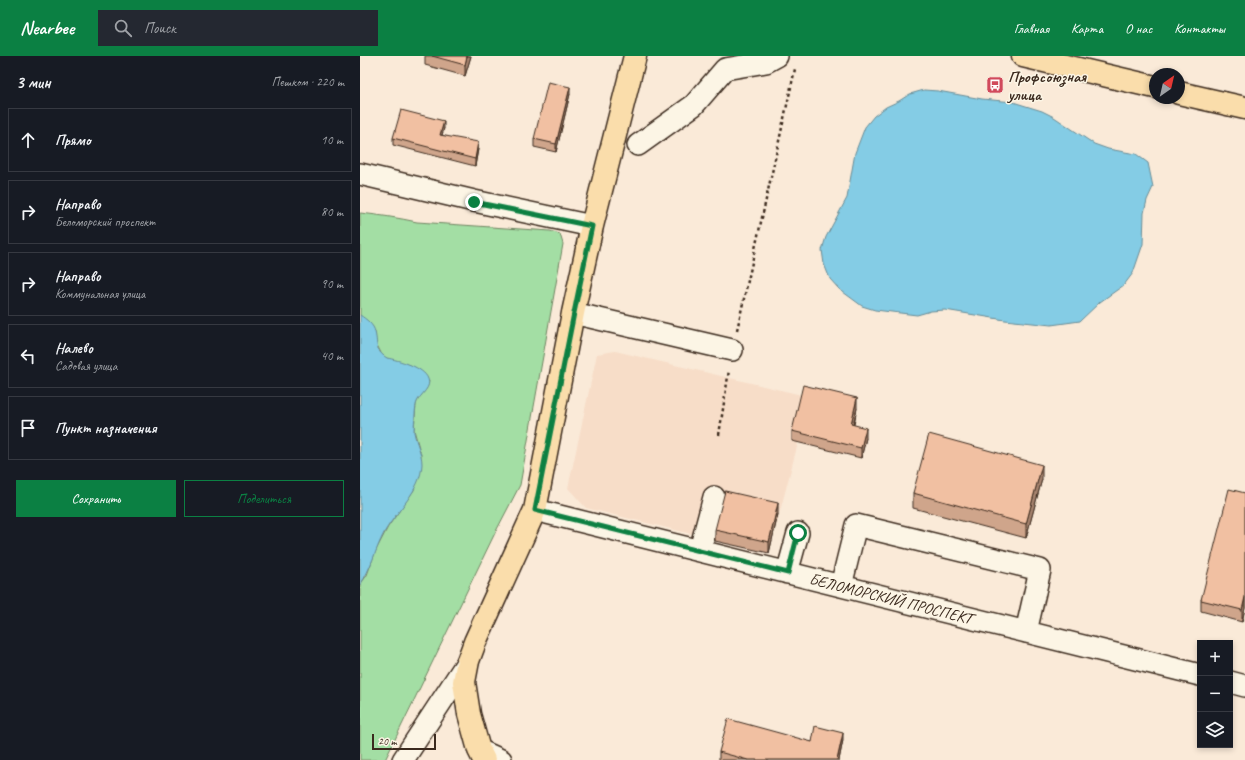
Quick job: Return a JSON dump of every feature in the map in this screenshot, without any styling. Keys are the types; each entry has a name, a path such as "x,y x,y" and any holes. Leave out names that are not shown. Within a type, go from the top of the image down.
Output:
{"main road":[{"path":"482,755 469,714 464,682 468,661 475,642 535,510 592,226 635,56"},
{"path":"1023,56 1149,86"},
{"path":"1185,94 1245,108"}],"street":[{"path":"638,145 694,105 725,69 766,62 777,56"},
{"path":"360,174 474,202 592,226"},
{"path":"574,313 732,350"},
{"path":"700,550 714,497"},
{"name":"БЕЛОМОРСКИЙ ПРОСПЕКТ","path":"535,510 1197,674"},
{"path":"841,586 856,525 1017,564 1040,570 1026,632"},
{"path":"788,573 798,533"},
{"path":"403,760 468,661"},
{"path":"1233,683 1245,686"},
{"path":"482,755 501,760"}],"path":[{"path":"720,435 732,350 796,64"}],"shaded area":[{"path":"615,351 857,408 798,443 769,553 586,508 568,488 597,354"}],"green space":[{"path":"360,213 417,222 550,231 560,234 563,244 520,485 495,533 385,760 360,760 360,585 367,575 376,550 388,527 414,490 421,455 414,430 416,404 427,387 429,381 413,366 386,358 382,355 376,343 375,331 360,315"}],"water":[{"path":"924,90 1013,102 1042,111 1054,117 1094,144 1108,149 1136,154 1148,163 1153,187 1147,200 1144,213 1143,244 1133,273 1124,285 1100,302 1080,321 1051,325 1005,320 945,310 931,311 917,315 875,310 862,306 839,289 830,279 824,264 822,250 826,237 847,198 855,153 865,127 874,116 886,107 910,94"},
{"path":"360,315 373,327 378,349 383,355 387,358 404,362 421,371 426,375 429,383 417,401 415,411 414,432 422,460 421,474 413,492 384,533 367,573 360,585"}],"building":[{"path":"432,56 467,56 465,65"},
{"path":"548,82 570,87 556,144 534,139"},
{"path":"401,110 444,121 440,135 478,142 475,159 393,138"},
{"path":"803,385 857,398 851,424 866,428 861,448 792,431"},
{"path":"929,434 1042,465 1026,524 913,493"},
{"path":"1229,489 1245,493 1245,597 1242,610 1201,600"},
{"path":"725,491 778,503 769,542 715,530"},
{"path":"728,719 812,742 815,726 843,733 837,760 748,760 719,752"}],"place":[{"name":"Профсоюзная улица","path":"995,85"}],"route":[{"path":"474,202 592,226 535,510 788,573 798,533"}]}
